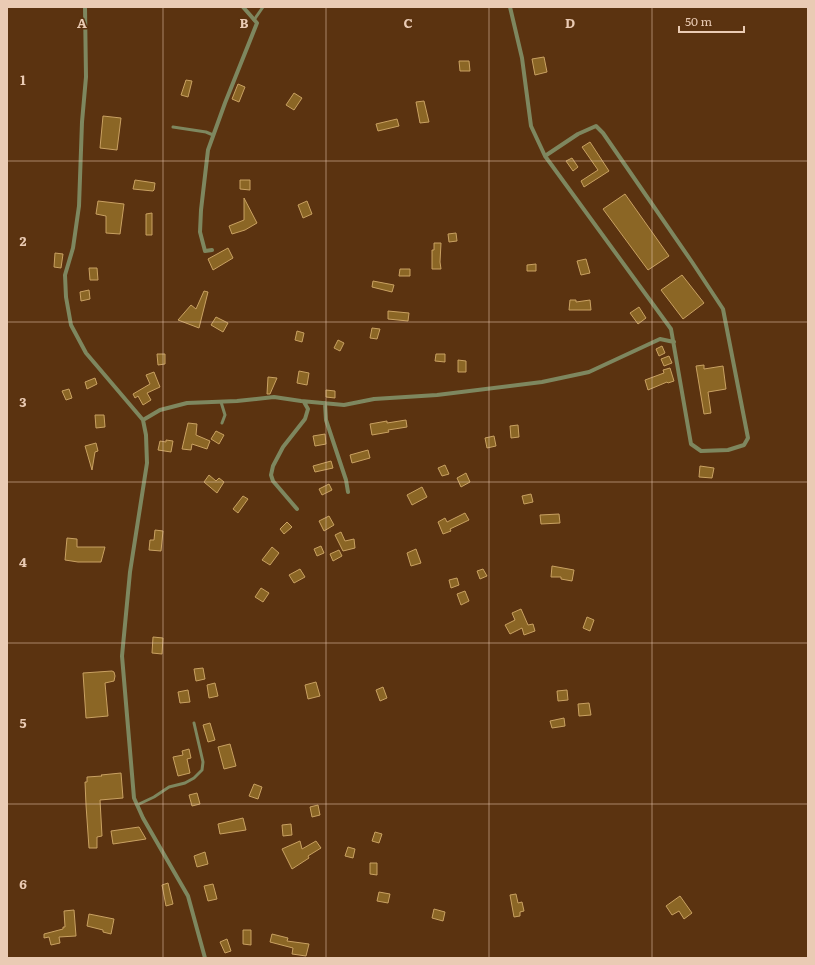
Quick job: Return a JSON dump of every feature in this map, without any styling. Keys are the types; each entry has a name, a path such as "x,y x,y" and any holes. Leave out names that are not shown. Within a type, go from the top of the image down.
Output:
{"street":[{"path":"85,7 86,77 82,122 79,206 73,248 65,276 66,297 71,325 86,353 143,420 146,435 147,463 130,572 122,656 134,798 143,818 188,896 205,958"},
{"path":"212,250 205,251 200,232 208,150 257,23 243,7"},
{"path":"510,7 522,58 532,126 545,156 671,329 692,444 701,451 728,450 744,445 748,438 723,309 688,255 603,133 596,126 578,134 545,156"},
{"path":"143,420 160,410 187,403 221,402 274,396 304,402 344,405 374,399 437,395 542,382 589,372 660,339 674,342"},
{"path":"297,509 273,481 270,475 283,447 305,419 308,409 304,402"},
{"path":"325,403 326,420 346,480 348,492"}],"lane":[{"path":"254,20 263,7"},
{"path":"173,127 206,132 213,135"},
{"path":"221,402 226,415 222,422"},
{"path":"137,804 154,797 169,787 185,783 194,778 202,770 203,762 194,722"}],"building":[{"path":"544,57 547,72 535,75 532,59"},
{"path":"459,61 469,61 470,71 460,71"},
{"path":"186,80 192,81 188,97 181,95"},
{"path":"238,84 245,87 239,102 232,99"},
{"path":"294,93 302,98 294,110 286,105"},
{"path":"424,101 429,122 420,123 416,102"},
{"path":"103,116 121,118 117,150 100,148"},
{"path":"397,119 399,126 378,131 376,124"},
{"path":"590,142 609,171 584,187 581,181 598,170 582,147"},
{"path":"572,158 578,167 573,171 566,161"},
{"path":"135,180 155,183 154,190 133,189"},
{"path":"240,180 250,180 250,190 240,189"},
{"path":"625,194 669,256 648,270 603,209"},
{"path":"244,198 257,223 245,230 232,234 229,226 244,220"},
{"path":"98,201 124,204 120,234 106,233 106,216 96,214"},
{"path":"307,201 312,214 303,218 298,205"},
{"path":"152,213 152,235 146,235 146,214"},
{"path":"456,233 457,241 449,242 448,234"},
{"path":"434,243 441,243 441,269 432,269 432,250 434,250"},
{"path":"228,248 233,258 213,270 208,259"},
{"path":"55,253 63,254 61,268 54,267"},
{"path":"586,259 590,273 581,275 577,261"},
{"path":"536,264 536,271 527,271 527,265"},
{"path":"89,268 97,268 98,280 90,280"},
{"path":"400,269 410,269 410,276 399,276"},
{"path":"682,275 704,303 683,319 661,290"},
{"path":"373,281 394,285 392,292 372,287"},
{"path":"89,290 90,299 81,301 80,292"},
{"path":"204,291 208,292 199,328 178,320 191,305 196,309"},
{"path":"570,300 576,300 576,302 590,300 591,310 569,310"},
{"path":"639,307 646,318 638,324 630,313"},
{"path":"388,311 409,313 408,321 388,319"},
{"path":"216,317 228,323 223,332 211,325"},
{"path":"372,328 380,329 377,339 370,338"},
{"path":"297,331 304,333 302,342 295,340"},
{"path":"338,340 344,343 340,351 334,348"},
{"path":"662,346 665,353 659,356 656,349"},
{"path":"157,354 165,354 165,364 158,365"},
{"path":"436,354 445,354 445,362 435,361"},
{"path":"669,356 672,363 664,366 661,359"},
{"path":"458,360 466,361 466,372 458,372"},
{"path":"704,365 704,369 723,366 726,389 708,392 711,413 704,414 696,366"},
{"path":"670,368 674,381 667,382 648,390 645,380 664,373 663,370"},
{"path":"299,371 309,373 307,385 297,383"},
{"path":"154,372 160,387 147,393 151,400 143,405 138,396 135,398 133,394 150,384 146,375"},
{"path":"268,377 277,378 270,394 267,394"},
{"path":"95,378 97,384 87,389 85,382"},
{"path":"69,389 72,398 66,400 62,391"},
{"path":"326,390 335,391 335,398 326,397"},
{"path":"95,415 104,415 105,427 96,428"},
{"path":"406,420 407,427 388,430 389,432 372,435 370,424"},
{"path":"188,423 197,424 196,435 210,441 207,449 192,444 191,450 182,449"},
{"path":"518,425 519,437 511,438 510,426"},
{"path":"216,431 224,435 219,444 211,439"},
{"path":"325,434 326,444 315,446 313,436"},
{"path":"494,436 496,446 487,448 485,438"},
{"path":"166,440 173,441 171,452 158,450 160,441 166,442"},
{"path":"96,443 98,451 95,452 92,470 85,446"},
{"path":"368,450 370,458 352,463 350,455"},
{"path":"331,461 333,468 315,472 313,466"},
{"path":"445,465 449,474 442,476 438,468"},
{"path":"700,466 714,468 712,478 699,477"},
{"path":"466,473 470,482 461,487 457,478"},
{"path":"209,475 216,481 219,478 224,482 217,493 204,482"},
{"path":"329,484 332,490 322,495 319,489"},
{"path":"422,487 427,497 412,505 407,495"},
{"path":"531,494 533,502 524,504 522,496"},
{"path":"243,496 248,499 238,513 233,509"},
{"path":"465,513 469,520 443,534 438,522 445,518 447,522"},
{"path":"559,514 560,523 541,524 540,515"},
{"path":"329,516 334,525 324,531 319,521"},
{"path":"287,522 292,527 284,534 280,529"},
{"path":"155,530 163,531 161,551 149,550 150,540 154,540"},
{"path":"341,532 345,541 354,539 355,548 343,551 335,535"},
{"path":"67,538 77,539 77,547 105,547 101,562 78,562 65,560"},
{"path":"321,546 324,553 317,556 314,549"},
{"path":"272,547 279,553 270,565 262,560"},
{"path":"416,549 421,563 411,566 407,553"},
{"path":"339,550 342,556 333,561 330,554"},
{"path":"552,566 574,570 572,581 561,579 561,577 551,577"},
{"path":"300,569 305,577 294,583 289,575"},
{"path":"483,569 487,576 480,579 477,571"},
{"path":"457,578 459,585 451,588 449,580"},
{"path":"261,588 269,593 263,602 255,597"},
{"path":"465,591 469,601 461,605 457,594"},
{"path":"521,609 528,625 533,624 535,631 524,635 522,628 510,634 505,625 515,620 512,613"},
{"path":"587,617 594,620 590,631 583,628"},
{"path":"153,637 163,638 162,654 152,653"},
{"path":"203,668 205,679 196,681 194,669"},
{"path":"114,672 115,676 114,681 105,683 108,716 86,718 83,673"},
{"path":"316,682 320,696 308,699 305,685"},
{"path":"215,683 218,696 209,698 207,685"},
{"path":"383,687 387,698 380,701 376,690"},
{"path":"188,690 190,702 180,703 178,692"},
{"path":"567,690 568,700 558,701 557,691"},
{"path":"589,703 591,715 579,716 578,704"},
{"path":"564,718 565,726 552,728 550,721"},
{"path":"210,723 215,740 208,742 203,725"},
{"path":"230,744 236,766 224,769 218,747"},
{"path":"189,749 191,758 187,759 190,773 178,776 173,757 183,755 182,751"},
{"path":"121,773 123,798 100,800 102,836 97,837 97,848 89,848 85,782 87,782 87,777"},
{"path":"254,784 262,787 258,799 249,796"},
{"path":"197,793 200,804 192,806 189,795"},
{"path":"318,805 320,815 312,817 310,807"},
{"path":"243,818 246,830 220,834 218,824"},
{"path":"291,824 292,835 283,836 282,825"},
{"path":"139,827 146,839 113,844 111,831"},
{"path":"375,832 382,834 379,843 372,841"},
{"path":"300,841 302,849 316,841 321,848 292,869 282,849"},
{"path":"348,847 355,849 353,858 345,856"},
{"path":"205,852 208,864 197,867 194,856"},
{"path":"370,863 377,863 377,875 370,874"},
{"path":"168,883 173,904 166,906 162,885"},
{"path":"213,884 217,899 208,901 204,886"},
{"path":"379,892 390,894 388,903 377,901"},
{"path":"516,894 518,903 522,902 524,911 520,912 520,916 514,917 510,895"},
{"path":"680,896 692,913 684,919 679,911 672,915 666,906"},
{"path":"434,909 445,912 443,921 432,918"},
{"path":"74,910 76,936 59,937 60,943 51,945 49,937 44,938 44,934 63,929 63,927 65,927 64,911"},
{"path":"89,914 114,919 111,934 103,932 103,930 87,926"},
{"path":"243,930 251,930 251,945 243,944"},
{"path":"272,934 288,938 287,941 309,944 306,956 292,954 293,948 270,942"},
{"path":"227,939 231,951 225,953 220,942"}]}
